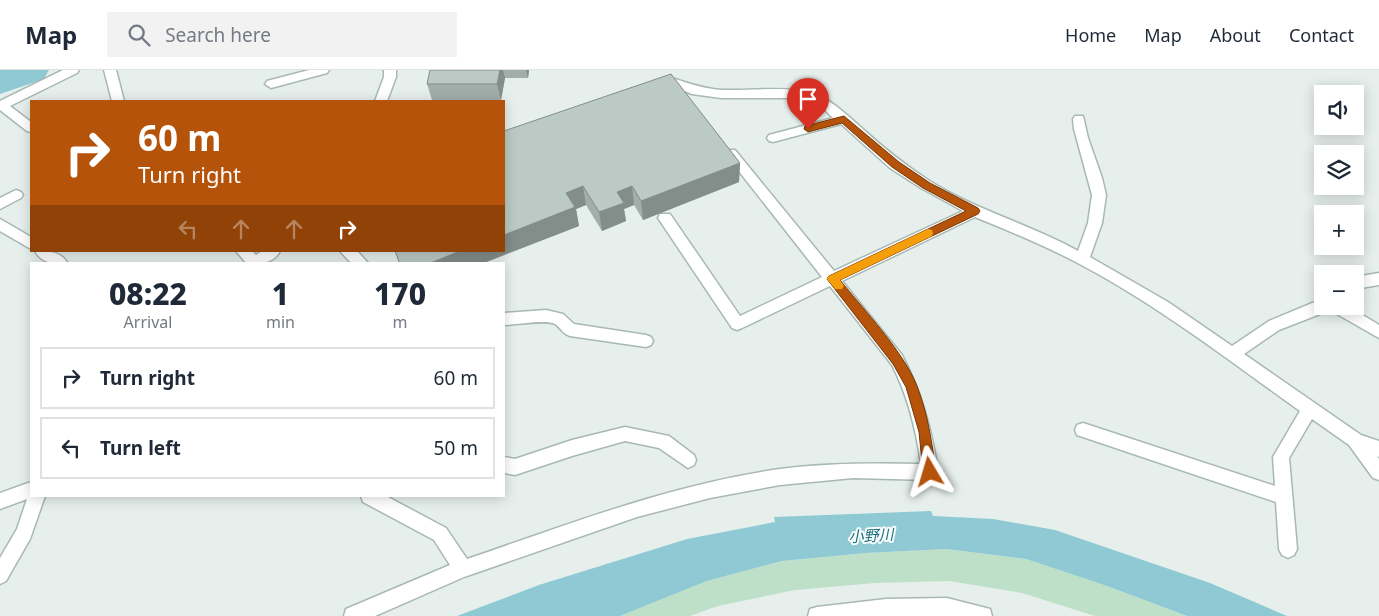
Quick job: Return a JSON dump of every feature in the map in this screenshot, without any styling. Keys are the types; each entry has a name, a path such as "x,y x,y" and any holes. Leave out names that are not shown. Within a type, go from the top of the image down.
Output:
{"street":[{"path":"30,127 0,106 73,70"},
{"path":"110,70 118,100"},
{"path":"271,84 323,70"},
{"path":"381,100 390,70"},
{"path":"668,70 674,83"},
{"path":"648,92 674,83 692,90 721,94 793,94 812,97 828,106 895,165 926,186 975,211 1082,259 1163,306 1355,440 1379,449"},
{"path":"773,138 844,119"},
{"path":"1079,119 1080,135 1099,188 1094,232 1082,259"},
{"path":"353,616 463,569 637,509 710,490 780,477 853,470 930,472 925,432 912,386 897,360 731,153"},
{"path":"0,204 16,194"},
{"path":"665,218 737,324 975,211"},
{"path":"0,224 30,243"},
{"path":"43,252 58,262"},
{"path":"244,252 253,262"},
{"path":"256,262 271,252"},
{"path":"348,252 360,262"},
{"path":"1364,282 1379,279"},
{"path":"1232,355 1260,333 1290,318 1314,309"},
{"path":"1350,315 1379,332"},
{"path":"505,319 546,316 558,318 570,330 646,341"},
{"path":"1288,549 1280,457 1310,409"},
{"path":"1083,430 1284,497"},
{"path":"505,465 514,467 625,434 664,441 688,460"},
{"path":"1355,440 1379,472"},
{"path":"0,501 30,490"},
{"path":"0,575 24,533 37,497"},
{"path":"371,497 440,534 463,569"},
{"path":"817,616 886,608 947,607 983,616"}],"green space":[{"path":"946,549 1026,559 1107,586 1187,616 1095,616 1022,593 949,581 875,583 795,590 718,606 690,616 620,616 707,581 782,561 866,553"}],"water":[{"name":"小野川","path":"931,511 933,516 993,519 1055,530 1210,583 1287,616 1187,616 1107,586 1026,559 946,549 866,553 782,561 707,581 620,616 457,616 539,585 687,539 775,522 774,517"}],"building":[{"path":"430,70 500,70 497,84 427,84"},
{"path":"671,74 740,163 641,201 632,186 617,192 624,203 599,212 583,186 566,193 575,207 505,235 505,131"},
{"path":"395,252 458,252 433,262 399,262"}],"waterway":[{"path":"0,82 31,70"}],"slow traffic":[{"path":"838,286 832,279 928,233"}],"route":[{"path":"808,129 844,119 895,165 926,186 975,211 832,279 897,360 912,386 925,432 930,472"}]}
